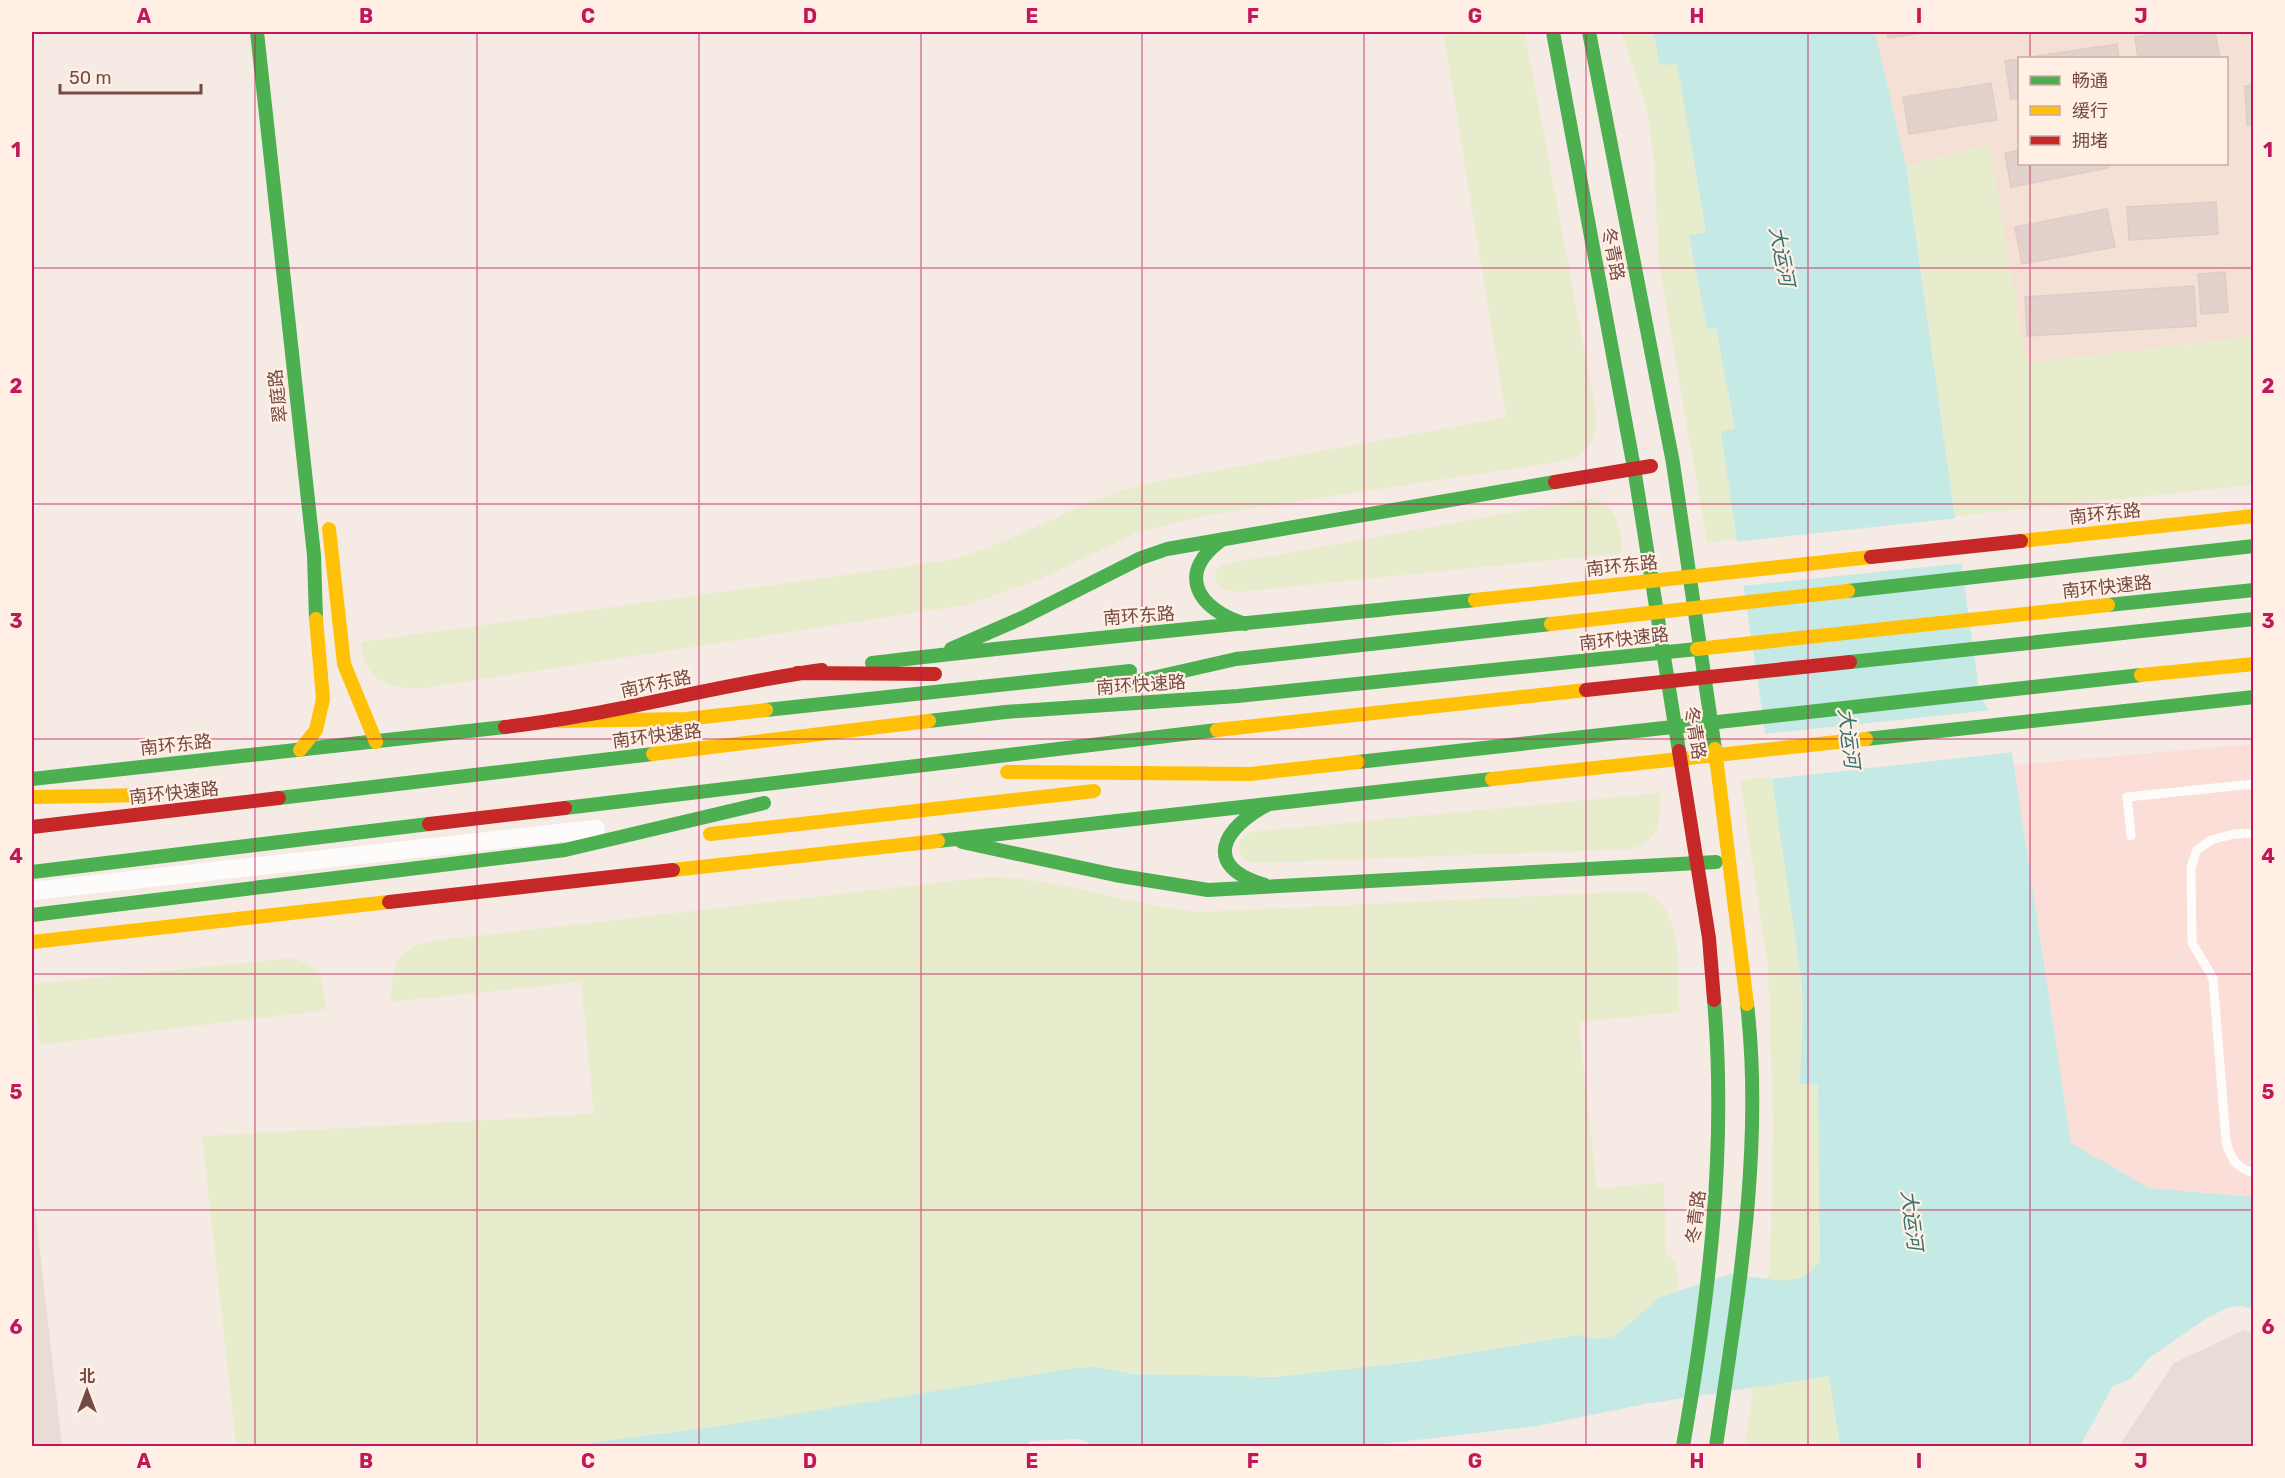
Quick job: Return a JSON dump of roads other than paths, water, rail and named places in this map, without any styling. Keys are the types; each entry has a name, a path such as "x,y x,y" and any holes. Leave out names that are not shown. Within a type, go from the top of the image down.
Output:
{"main road":[{"name":"翠庭路","path":"257,32 314,555 316,618 323,699 316,730 300,750"},
{"name":"冬青路","path":"1553,32 1634,468 1709,938 1719,1054 1718,1185 1690,1411 1683,1446"},
{"name":"冬青路","path":"1589,32 1673,463 1731,860 1741,945 1750,1057 1750,1147 1742,1268 1716,1446"},
{"path":"939,654 1022,618 1141,558 1167,549 1673,463"},
{"path":"327,510 344,664 376,742"},
{"name":"南环东路","path":"32,778 558,721 640,707 763,678 939,654 1080,638 1147,635 2253,516"},
{"path":"1223,539 1206,550 1197,566 1199,594 1212,611 1245,624"},
{"path":"558,721 686,719 2250,547"},
{"name":"南环快速路","path":"32,827 321,795 1005,712 1238,696 1398,681 2253,590"},
{"path":"32,872 1248,726 1401,712 2253,619"},
{"path":"1005,712 1236,659"},
{"path":"1132,787 2039,684 2253,664"},
{"path":"797,673 1083,676"},
{"path":"810,721 1114,687"},
{"path":"32,942 1471,781 2253,697"},
{"path":"1248,726 996,773 1250,774"},
{"path":"32,915 565,850 691,830 1108,790"},
{"path":"560,808 815,793"},
{"path":"32,797 321,795"},
{"path":"565,850 691,830 782,800"},
{"path":"1274,803 1246,815 1236,824 1227,839 1225,854 1232,870 1240,878 1278,887"},
{"path":"949,839 1152,883 1208,890 1698,864 1731,860"}],"street":[{"path":"32,891 691,830"}],"lane":[{"path":"2131,836 2127,797 2253,784"},
{"path":"2253,833 2234,834 2211,840 2198,850 2191,867 2190,894 2192,943 2213,978 2226,1141 2231,1157 2238,1168 2253,1173"}],"water":[{"name":"大运河","path":"1653,32 1875,32 1906,166 1980,697 2010,739 2071,1143 2149,1188 2253,1197 2253,1309 2240,1306 2227,1308 2207,1318 2149,1358 2131,1379 2113,1386 2080,1446 1840,1446 1829,1376 1645,1404 1537,1426 1365,1446 1096,1446 1078,1439 1029,1441 1029,1446 566,1446 734,1424 1068,1369 1094,1367 1135,1374 1275,1377 1411,1362 1580,1335 1599,1339 1615,1336 1660,1297 1730,1274 1784,1281 1805,1277 1820,1261 1818,1085 1800,1084 1803,1007 1801,977 1721,432 1735,428 1716,328 1707,329 1689,236 1706,232 1677,64 1660,65"}]}
